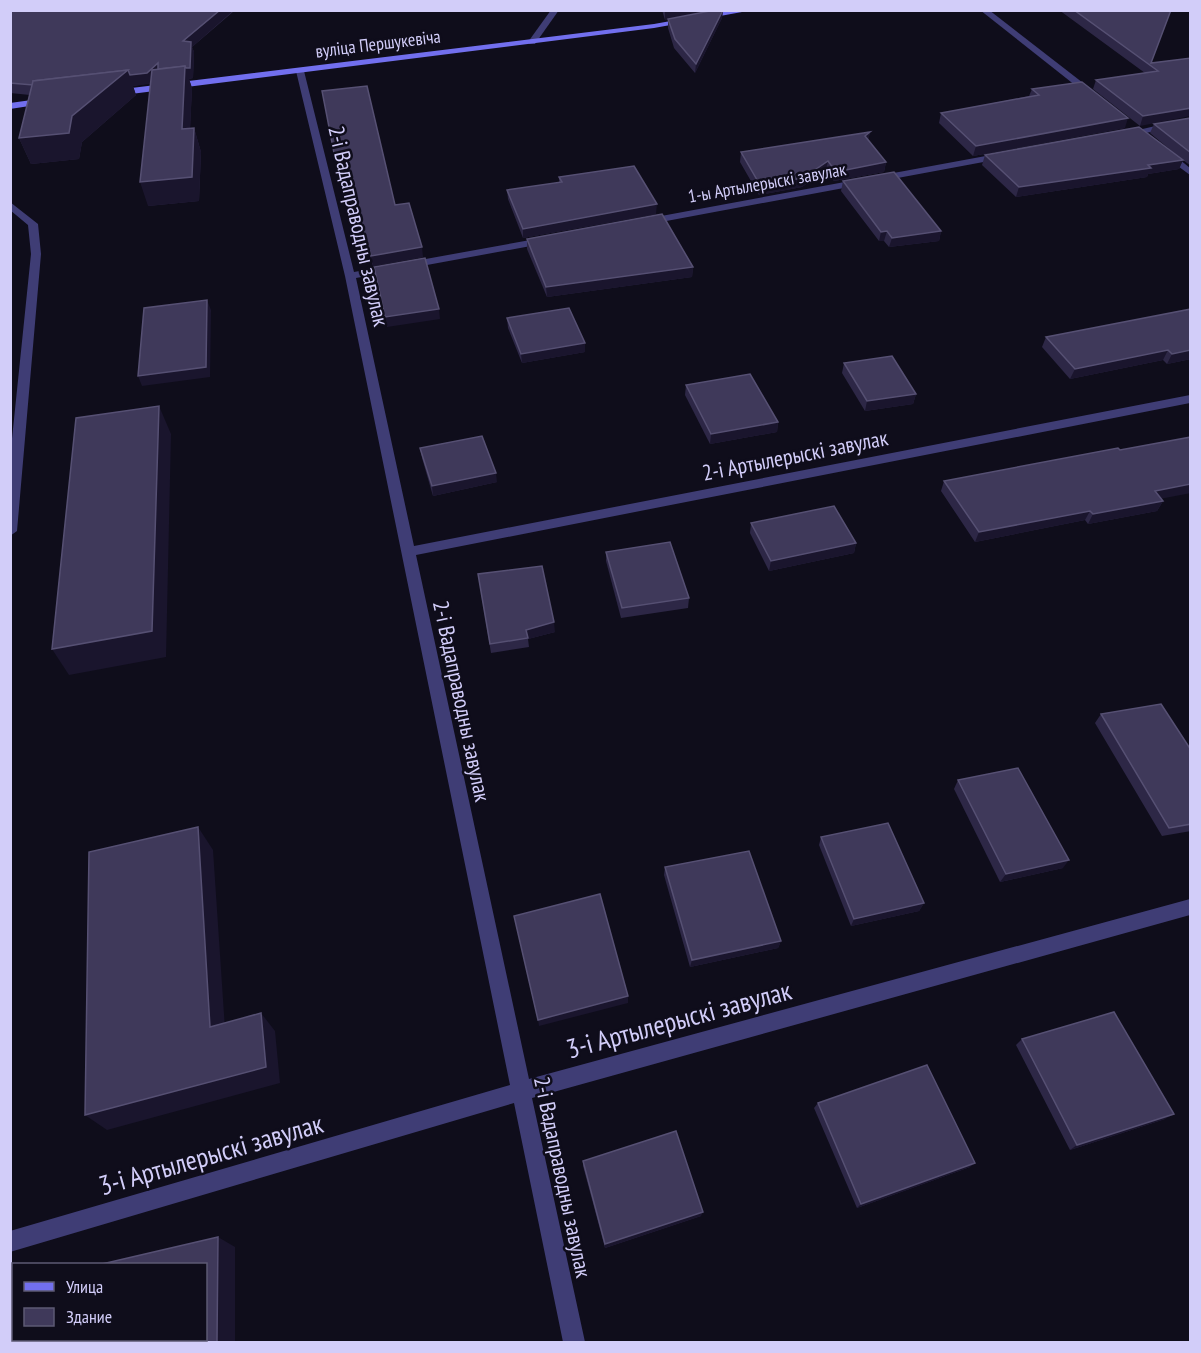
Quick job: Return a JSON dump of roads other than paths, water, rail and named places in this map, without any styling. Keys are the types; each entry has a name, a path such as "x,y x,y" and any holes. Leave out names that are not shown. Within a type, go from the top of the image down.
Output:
{"main road":[{"name":"вуліца Першукевіча","path":"103,94 532,42 654,26 749,10"},
{"path":"10,106 57,100"}],"street":[{"path":"532,42 555,10"},
{"path":"984,10 1102,103"},
{"name":"2-і Вадаправодны завулак","path":"300,70 350,276 574,1342"},
{"path":"1115,136 1143,135 1191,121"},
{"path":"1130,124 1143,135"},
{"path":"1156,145 1191,172"},
{"name":"1-ы Артылерыскі завулак","path":"632,224 1009,155"},
{"path":"10,205 33,224 36,254 10,531"},
{"path":"350,276 562,237"},
{"name":"2-і Артылерыскі завулак","path":"408,552 1191,399"},
{"name":"3-і Артылерыскі завулак","path":"10,1242 522,1091 1191,908"}]}
